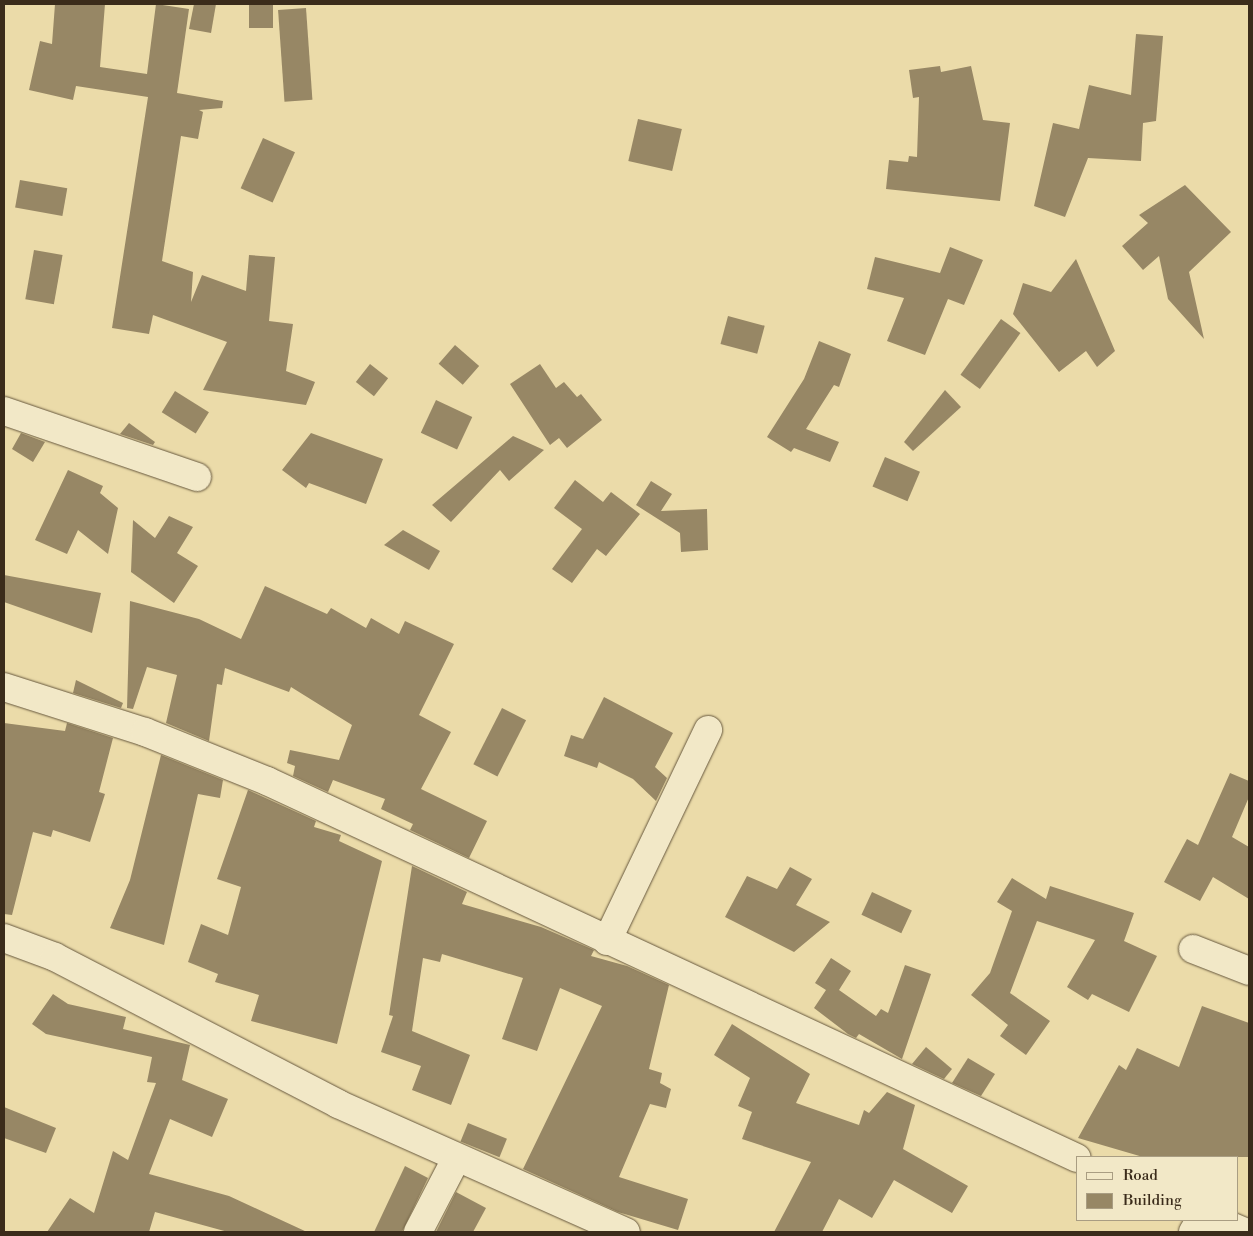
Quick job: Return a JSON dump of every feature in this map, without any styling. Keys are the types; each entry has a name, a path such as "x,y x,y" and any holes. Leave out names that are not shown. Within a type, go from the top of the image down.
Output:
{"street":[{"path":"4,411 197,477"},
{"path":"4,687 144,732 267,781 607,941 1076,1158"},
{"path":"607,941 708,730"},
{"path":"4,938 55,957 338,1104 456,1159 626,1232"},
{"path":"1193,949 1249,971"},
{"path":"418,1232 456,1159"},
{"path":"1193,1232 1199,1221"},
{"path":"1218,1221 1244,1232"}],"building":[{"path":"55,4 105,4 100,67 147,74 156,4 189,9 177,93 223,101 222,108 199,110 203,112 198,139 181,136 162,261 193,272 191,302 202,275 246,291 249,255 275,257 269,321 293,324 286,371 315,382 306,405 203,390 227,342 153,315 149,334 112,328 148,97 76,86 73,100 29,90 40,41 52,44"},
{"path":"194,4 216,4 211,33 189,29"},
{"path":"249,4 273,4 273,28 249,28"},
{"path":"306,8 312,100 284,102 278,10"},
{"path":"1136,34 1163,36 1156,121 1143,123 1141,161 1088,158 1065,217 1034,206 1053,123 1079,129 1089,85 1131,95"},
{"path":"940,66 941,72 971,66 983,120 1010,123 1000,201 886,189 889,160 908,162 909,156 917,157 919,97 913,98 909,70"},
{"path":"638,119 682,129 672,171 628,161"},
{"path":"263,138 295,152 273,202 241,188"},
{"path":"20,180 67,188 62,216 15,208"},
{"path":"1185,185 1231,232 1189,272 1204,339 1168,299 1159,256 1143,270 1122,246 1148,223 1139,215"},
{"path":"950,247 983,260 964,305 948,299 925,355 887,341 904,298 867,289 875,257 940,273"},
{"path":"34,250 63,255 54,304 25,299"},
{"path":"1076,259 1115,351 1097,367 1086,351 1059,372 1013,314 1023,283 1051,292"},
{"path":"728,316 765,326 757,354 720,344"},
{"path":"1001,319 1020,333 980,389 960,375"},
{"path":"819,341 851,354 839,387 834,385 806,429 839,442 830,462 794,448 791,452 767,437 804,379"},
{"path":"455,345 479,366 463,385 439,364"},
{"path":"370,364 388,378 374,396 356,382"},
{"path":"540,364 556,388 564,382 577,397 581,394 602,420 567,448 559,438 550,445 510,384"},
{"path":"945,390 961,407 913,451 904,442"},
{"path":"175,391 209,412 196,433 162,412"},
{"path":"436,400 472,417 457,450 421,433"},
{"path":"129,423 155,442 153,445 120,434"},
{"path":"21,433 45,442 33,462 12,449"},
{"path":"311,433 383,459 366,504 309,483 306,488 282,470"},
{"path":"513,436 544,450 509,481 500,470 451,522 432,505"},
{"path":"885,457 920,472 907,501 872,486"},
{"path":"68,470 103,486 100,493 118,508 108,554 78,530 67,554 35,540"},
{"path":"575,480 603,502 611,492 640,514 606,556 597,549 572,583 552,569 582,529 554,508"},
{"path":"651,481 672,494 661,511 707,509 708,550 681,552 680,533 636,505"},
{"path":"169,516 193,527 177,553 198,566 174,603 131,572 133,520 155,538"},
{"path":"403,530 440,551 429,570 384,545"},
{"path":"4,575 101,593 92,633 4,602"},
{"path":"265,586 327,614 331,608 366,628 371,618 399,634 405,621 454,644 419,715 451,732 421,789 487,821 469,858 410,830 413,824 381,809 385,799 333,780 328,792 293,776 295,766 287,763 290,750 339,760 352,725 291,687 289,692 225,668 222,685 217,684 209,741 166,723 177,675 147,667 133,709 127,708 130,601 199,619 241,639"},
{"path":"76,680 123,703 121,708 73,693"},
{"path":"604,697 673,733 655,767 667,778 656,801 633,779 599,762 597,768 564,756 571,735 583,739"},
{"path":"502,708 526,720 497,776 473,764"},
{"path":"4,723 65,731 67,723 113,738 99,792 105,794 90,842 53,830 51,837 33,832 12,915 4,914"},
{"path":"161,755 223,780 220,798 198,794 164,945 110,928 130,880"},
{"path":"1230,773 1249,781 1249,797 1232,837 1249,847 1249,899 1213,877 1200,901 1164,882 1187,839 1198,845"},
{"path":"248,790 316,821 314,827 341,835 339,841 382,861 337,1044 251,1021 259,995 215,982 218,974 188,962 201,924 228,935 241,887 217,879"},
{"path":"412,866 467,892 462,904 541,927 594,950 591,956 627,966 669,985 649,1069 662,1073 660,1083 671,1089 666,1108 650,1104 619,1177 688,1199 678,1230 618,1212 523,1169 602,1006 560,988 537,1051 502,1039 523,978 442,954 440,962 423,958 412,1031 470,1055 451,1105 412,1090 421,1066 381,1052 393,1016 389,1015"},
{"path":"790,867 812,879 796,905 830,922 794,952 725,917 747,876 777,889"},
{"path":"1012,878 1046,899 1050,886 1134,913 1124,941 1157,956 1129,1012 1092,994 1088,1000 1067,987 1095,940 1037,921 1010,993 1050,1021 1026,1055 1000,1036 1008,1025 971,995 990,973 1012,911 997,902"},
{"path":"872,892 912,911 901,933 861,915"},
{"path":"831,958 851,971 839,990 876,1016 881,1009 888,1013 905,965 931,974 902,1059 859,1034 856,1038 848,1034 814,1008 826,990 815,983"},
{"path":"53,994 68,1004 126,1017 123,1029 190,1045 182,1080 228,1099 212,1137 170,1119 149,1174 229,1196 307,1232 228,1232 155,1212 149,1232 47,1232 70,1198 94,1213 113,1151 128,1160 156,1083 147,1082 152,1057 46,1034 32,1024"},
{"path":"1202,1006 1249,1023 1249,1157 1140,1156 1078,1138 1119,1065 1126,1070 1137,1048 1179,1067"},
{"path":"732,1024 810,1074 796,1103 859,1125 864,1110 869,1113 887,1092 915,1105 903,1149 968,1186 952,1213 894,1180 872,1218 839,1199 822,1232 774,1232 811,1162 742,1139 752,1112 738,1106 750,1078 714,1055"},
{"path":"926,1047 952,1069 944,1079 912,1064"},
{"path":"968,1058 995,1074 981,1096 952,1083"},
{"path":"4,1107 56,1128 46,1153 4,1138"},
{"path":"468,1123 507,1139 499,1157 461,1142"},
{"path":"405,1166 428,1178 402,1232 374,1232"},
{"path":"456,1192 486,1208 473,1232 436,1232"}]}
